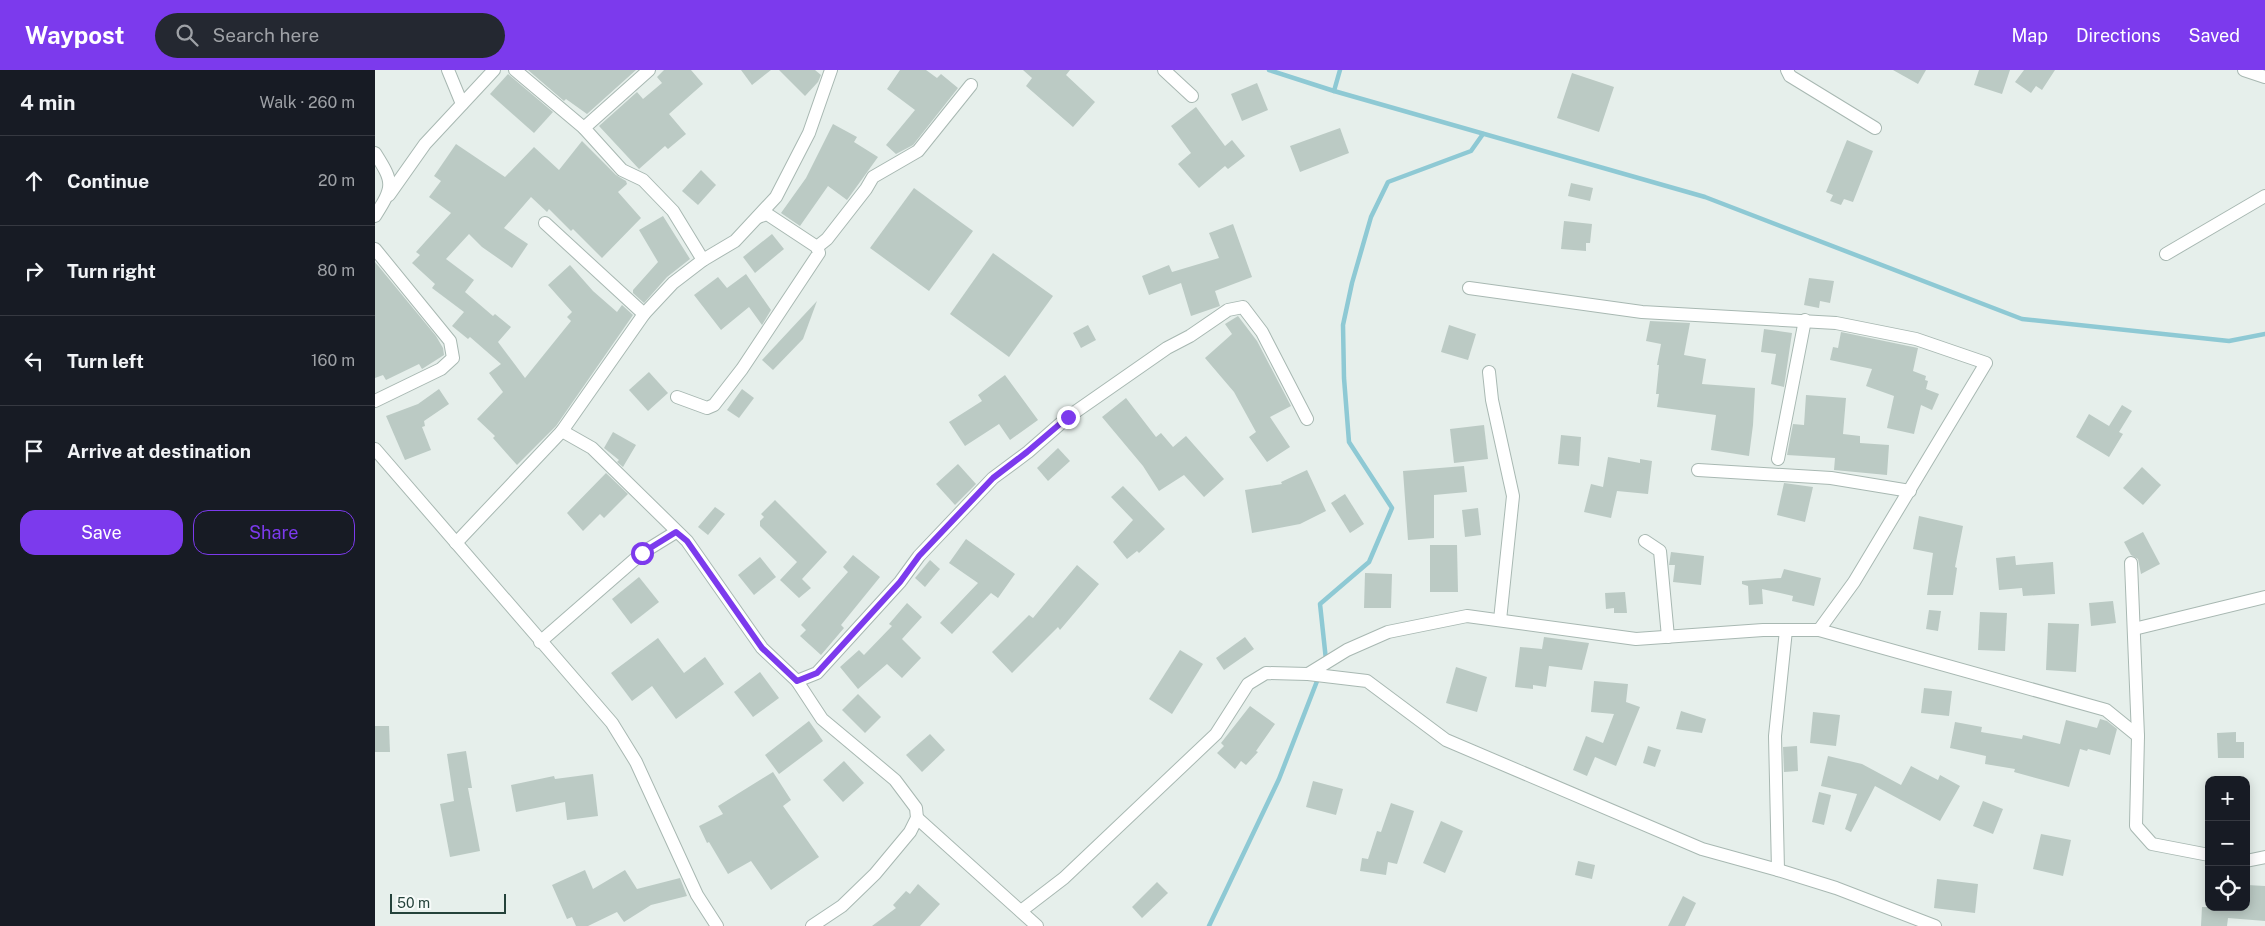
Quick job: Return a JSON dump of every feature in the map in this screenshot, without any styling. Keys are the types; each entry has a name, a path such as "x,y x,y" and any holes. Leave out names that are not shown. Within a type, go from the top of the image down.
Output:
{"street":[{"path":"448,70 462,104"},
{"path":"375,216 425,144 494,70"},
{"path":"515,70 584,128 622,170 643,180 673,211 703,260"},
{"path":"584,128 649,70"},
{"path":"456,543 562,431 644,314 673,283 703,260 735,241 776,197 809,133 831,70"},
{"path":"1164,70 1192,96"},
{"path":"1787,70 1790,76 1875,128"},
{"path":"2244,70 2252,71 2265,77"},
{"path":"817,247 827,239 866,189 873,177 918,150 971,85"},
{"path":"375,153 390,182 389,195"},
{"path":"2166,254 2265,196"},
{"path":"677,397 707,408 714,405 773,324 819,253 817,247 767,214 758,217"},
{"path":"545,223 644,314"},
{"path":"375,249 450,341 453,351 453,358 441,369 375,401"},
{"path":"1469,288 1642,312 1836,323 1916,339 1986,363 1854,582 1819,630"},
{"path":"797,681 817,673 900,582 919,556 993,478 1068,417 1167,348 1190,336 1227,310 1243,307 1262,332 1307,419"},
{"path":"1778,459 1805,320"},
{"path":"1489,372 1492,400 1513,496 1500,620"},
{"path":"562,431 592,448 687,541 762,648 797,681 822,719 895,780 916,808 917,818 910,832 875,874 842,906 812,926"},
{"path":"375,449 612,723 636,762 697,895 717,926"},
{"path":"1698,470 1831,478 1910,491"},
{"path":"540,642 642,553 676,532"},
{"path":"1645,541 1660,551 1668,637"},
{"path":"2131,563 2138,736 2136,826 2152,844 2205,854"},
{"path":"2134,629 2265,597"},
{"path":"1309,674 1347,650 1388,632 1467,616 1636,640 1786,630 1819,630 2106,710 2138,736"},
{"path":"1778,870 1775,736 1786,630"},
{"path":"1021,911 1064,878 1216,734 1248,684 1267,673 1309,674 1367,681 1446,740 1702,849 1836,888 1935,926"},
{"path":"917,818 1037,926"},
{"path":"2250,860 2265,858"}],"building":[{"path":"528,70 636,70 587,114 566,99 564,101"},
{"path":"664,70 691,70 703,84 669,114 686,134 668,149 665,146 639,169 599,126 637,92 643,99 662,83 657,77"},
{"path":"741,70 771,70 752,85"},
{"path":"779,70 815,70 821,75 818,82 805,96"},
{"path":"900,70 926,70 937,78 941,74 958,88 913,145 896,154 886,145 915,110 887,89"},
{"path":"1023,70 1070,70 1066,75 1095,102 1073,127 1026,86 1032,78"},
{"path":"1893,70 1926,70 1918,84"},
{"path":"1979,70 2010,70 2002,94 1974,85"},
{"path":"2024,70 2055,70 2042,90 2036,86 2031,93 2015,82"},
{"path":"1572,73 1614,87 1599,132 1557,118"},
{"path":"508,74 553,112 534,133 490,94"},
{"path":"1257,83 1268,110 1242,121 1231,94"},
{"path":"1196,107 1225,146 1232,140 1245,156 1228,169 1225,166 1199,188 1178,164 1191,153 1171,126"},
{"path":"833,124 857,137 854,142 878,157 847,200 828,186 800,226 781,213 806,178"},
{"path":"1340,128 1349,153 1300,172 1290,146"},
{"path":"1847,140 1873,151 1853,202 1844,199 1841,205 1830,201 1833,195 1826,192"},
{"path":"582,141 616,175 626,181 627,184 618,192 641,218 602,258 573,229 571,231 549,209 547,212 531,197 504,228 528,244 512,268 482,247 469,234 446,259 474,280 465,292 493,316 495,314 511,327 498,342 525,378 571,321 567,317 572,312 548,285 570,265 593,291 617,312 622,305 633,315 556,426 517,465 493,438 495,436 477,419 503,392 489,373 501,364 470,337 468,339 452,326 464,312 432,288 435,284 412,263 420,255 416,252 451,213 429,197 441,181 434,176 456,144 505,177 534,147 559,170"},
{"path":"701,170 716,185 698,205 682,191"},
{"path":"1571,183 1593,188 1590,201 1568,196"},
{"path":"914,188 973,231 929,291 870,248"},
{"path":"663,216 690,259 667,277 644,303 633,293 633,290 658,262 639,230"},
{"path":"1564,221 1592,224 1590,243 1586,243 1586,251 1561,249"},
{"path":"1233,224 1252,277 1215,291 1220,306 1191,316 1181,283 1149,295 1142,276 1169,265 1172,272 1219,258 1209,233"},
{"path":"772,234 784,249 755,273 743,257"},
{"path":"993,253 1053,296 1009,357 950,314"},
{"path":"375,262 436,336 443,348 444,355 422,369 419,364 386,380 383,375 375,378"},
{"path":"746,274 771,310 762,325 749,307 721,330 694,295 718,277 727,288"},
{"path":"1809,278 1834,281 1830,303 1820,301 1819,308 1804,305"},
{"path":"817,301 803,339 773,370 762,360"},
{"path":"1238,316 1257,341 1291,406 1270,417 1290,447 1267,462 1249,437 1256,432 1234,392 1205,358 1232,334 1225,324"},
{"path":"1650,321 1690,323 1684,355 1706,359 1702,384 1755,388 1749,456 1711,450 1716,415 1657,407 1659,394 1656,394 1659,365 1657,365 1661,344 1646,341"},
{"path":"1088,325 1096,340 1081,348 1073,333"},
{"path":"1449,325 1476,334 1468,360 1441,352"},
{"path":"1764,329 1792,333 1784,387 1771,384 1776,354 1761,352"},
{"path":"1841,332 1918,348 1913,371 1926,376 1925,380 1928,381 1926,389 1939,394 1932,410 1921,405 1914,434 1887,428 1894,396 1866,386 1872,369 1830,360 1833,347 1838,348"},
{"path":"649,372 668,393 648,411 629,390"},
{"path":"1005,375 1038,420 1010,440 999,424 965,446 949,422 982,401 978,395"},
{"path":"439,389 449,404 424,421 425,426 422,427 431,450 405,460 386,416 418,404"},
{"path":"742,389 754,398 739,418 727,410"},
{"path":"1806,395 1846,398 1843,434 1860,436 1860,443 1889,445 1887,475 1834,470 1835,458 1787,455 1793,424 1804,425"},
{"path":"1126,398 1156,437 1161,433 1173,447 1186,436 1224,479 1204,497 1184,475 1159,491 1143,466 1102,417"},
{"path":"2122,405 2132,411 2119,432 2123,434 2109,457 2076,437 2089,414 2109,426"},
{"path":"1484,425 1488,459 1454,463 1450,429"},
{"path":"613,432 636,445 623,467 617,462 619,460 604,448"},
{"path":"1561,435 1581,437 1579,466 1558,464"},
{"path":"1058,448 1070,461 1048,481 1037,468"},
{"path":"1608,457 1640,463 1640,459 1652,461 1648,494 1617,491 1611,518 1584,512 1591,484 1603,487"},
{"path":"958,464 976,484 955,505 936,484"},
{"path":"1464,466 1467,492 1434,495 1434,538 1408,540 1403,471"},
{"path":"2142,467 2161,485 2143,505 2123,488"},
{"path":"1307,470 1326,511 1300,524 1252,533 1245,490 1282,484 1281,482"},
{"path":"606,473 628,494 604,518 600,514 583,531 567,513"},
{"path":"1784,483 1813,487 1805,522 1777,515"},
{"path":"1123,486 1165,529 1139,553 1137,551 1127,559 1113,542 1133,520 1111,497"},
{"path":"1345,494 1364,524 1350,533 1331,503"},
{"path":"775,500 827,552 802,579 811,588 799,598 780,580 797,562 760,526 760,521 764,517 761,514"},
{"path":"715,507 725,514 708,535 698,527"},
{"path":"1478,508 1481,535 1465,537 1462,510"},
{"path":"1919,516 1963,526 1955,567 1957,568 1953,595 1927,595 1933,553 1913,549"},
{"path":"2143,532 2160,564 2141,574 2138,559 2131,555 2124,542"},
{"path":"966,539 1015,574 998,598 991,593 952,634 940,623 978,583 949,563"},
{"path":"1430,545 1457,545 1458,592 1430,592"},
{"path":"1671,552 1704,556 1701,585 1673,582 1675,565 1669,565"},
{"path":"853,555 880,577 841,625 844,628 821,655 800,636 806,630 801,625 848,572 843,567"},
{"path":"2015,556 2016,565 2053,562 2055,594 2023,596 2022,588 1999,590 1996,558"},
{"path":"760,557 776,577 754,595 738,575"},
{"path":"930,560 940,569 925,587 915,578"},
{"path":"1077,565 1099,584 1060,630 1058,627 1012,673 992,652 1029,615 1033,618"},
{"path":"1784,569 1821,578 1814,606 1792,601 1793,596 1762,589 1763,604 1749,605 1748,586 1742,584 1742,581 1781,578"},
{"path":"1365,573 1392,574 1391,608 1364,608"},
{"path":"639,577 659,602 631,624 612,599"},
{"path":"1625,592 1627,613 1614,613 1614,608 1606,609 1605,593"},
{"path":"2113,601 2116,623 2091,626 2089,603"},
{"path":"907,603 922,617 902,639 921,658 902,678 887,664 858,689 840,667 859,650 864,655 892,626 889,624"},
{"path":"1929,610 1941,611 1938,631 1926,629"},
{"path":"1980,612 2007,613 2005,651 1978,650"},
{"path":"2048,623 2079,624 2076,672 2046,670"},
{"path":"1245,637 1254,649 1224,670 1216,658"},
{"path":"1544,637 1589,643 1582,670 1549,666 1546,687 1533,685 1533,689 1515,687 1520,647 1542,649"},
{"path":"658,638 684,673 705,657 724,684 676,719 652,686 632,701 611,673"},
{"path":"1180,650 1203,664 1172,714 1149,699"},
{"path":"1456,667 1487,677 1477,712 1446,703"},
{"path":"760,672 779,698 753,717 734,692"},
{"path":"1594,681 1628,684 1626,702 1640,707 1616,766 1595,757 1587,776 1573,770 1586,736 1603,743 1614,714 1591,712"},
{"path":"1924,688 1952,691 1949,716 1921,713"},
{"path":"858,694 881,717 865,733 842,710"},
{"path":"1250,706 1275,724 1256,751 1258,752 1246,765 1241,761 1235,769 1217,753 1224,746 1221,743"},
{"path":"1681,711 1706,719 1702,733 1676,729"},
{"path":"1813,712 1840,715 1836,746 1810,743"},
{"path":"2100,719 2107,721 2117,729 2110,755 2088,749 2087,751 2080,749 2069,787 2014,772 2015,769 1985,764 1986,756 1950,748 1955,722 1982,727 1981,732 2022,739 2023,735 2060,744 2066,720 2097,728"},
{"path":"809,721 823,741 779,774 765,755"},
{"path":"375,726 389,726 390,752 375,752"},
{"path":"2236,732 2236,742 2244,742 2244,758 2218,758 2217,733"},
{"path":"930,734 945,750 922,772 906,755"},
{"path":"1648,746 1661,750 1655,767 1643,763"},
{"path":"1797,746 1798,771 1784,772 1783,747"},
{"path":"466,751 472,788 468,788 480,851 450,857 440,804 454,801 447,754"},
{"path":"1828,756 1862,764 1901,785 1911,766 1938,780 1940,775 1960,786 1940,821 1875,786 1851,832 1845,829 1857,794 1821,786"},
{"path":"844,761 864,783 843,802 823,780"},
{"path":"773,772 791,800 783,806 819,857 771,890 751,861 728,874 709,842 707,843 699,826 723,814 718,806"},
{"path":"593,774 598,816 567,820 565,802 516,812 511,785 554,776 555,779"},
{"path":"1313,781 1343,789 1336,815 1306,807"},
{"path":"1819,792 1831,795 1824,825 1812,822"},
{"path":"1983,801 2003,809 1993,834 1973,826"},
{"path":"1391,803 1414,811 1397,864 1388,862 1386,875 1360,871 1362,858 1368,859 1377,831 1381,832"},
{"path":"1441,821 1463,831 1445,873 1423,863"},
{"path":"2041,834 2071,840 2063,876 2033,869"},
{"path":"1578,861 1595,865 1592,879 1575,875"},
{"path":"585,870 593,889 625,870 637,889 680,878 687,896 651,905 624,922 617,912 588,926 576,926 572,917 567,919 552,885"},
{"path":"1937,879 1978,884 1975,913 1934,908"},
{"path":"1157,882 1168,893 1142,918 1132,907"},
{"path":"918,884 940,904 920,926 872,926 896,908 893,905 906,891 910,894"},
{"path":"2250,885 2265,886 2265,921 2228,918 2227,926 2201,926 2202,907 2205,907 2205,911 2250,911"},
{"path":"1683,896 1696,903 1685,926 1668,926"}],"waterway":[{"path":"1269,70 1334,91 1705,197 2022,319 2229,341 2265,334"},
{"path":"1334,91 1340,70"},
{"path":"1326,660 1320,604 1369,562 1392,508 1349,442 1344,378 1343,325 1352,283 1371,217 1388,182 1471,151 1483,134"},
{"path":"1209,926 1279,779 1319,676"}],"route":[{"path":"642,553 676,532 687,541 762,648 797,681 817,673 900,582 919,556 993,478 1068,417"}]}
